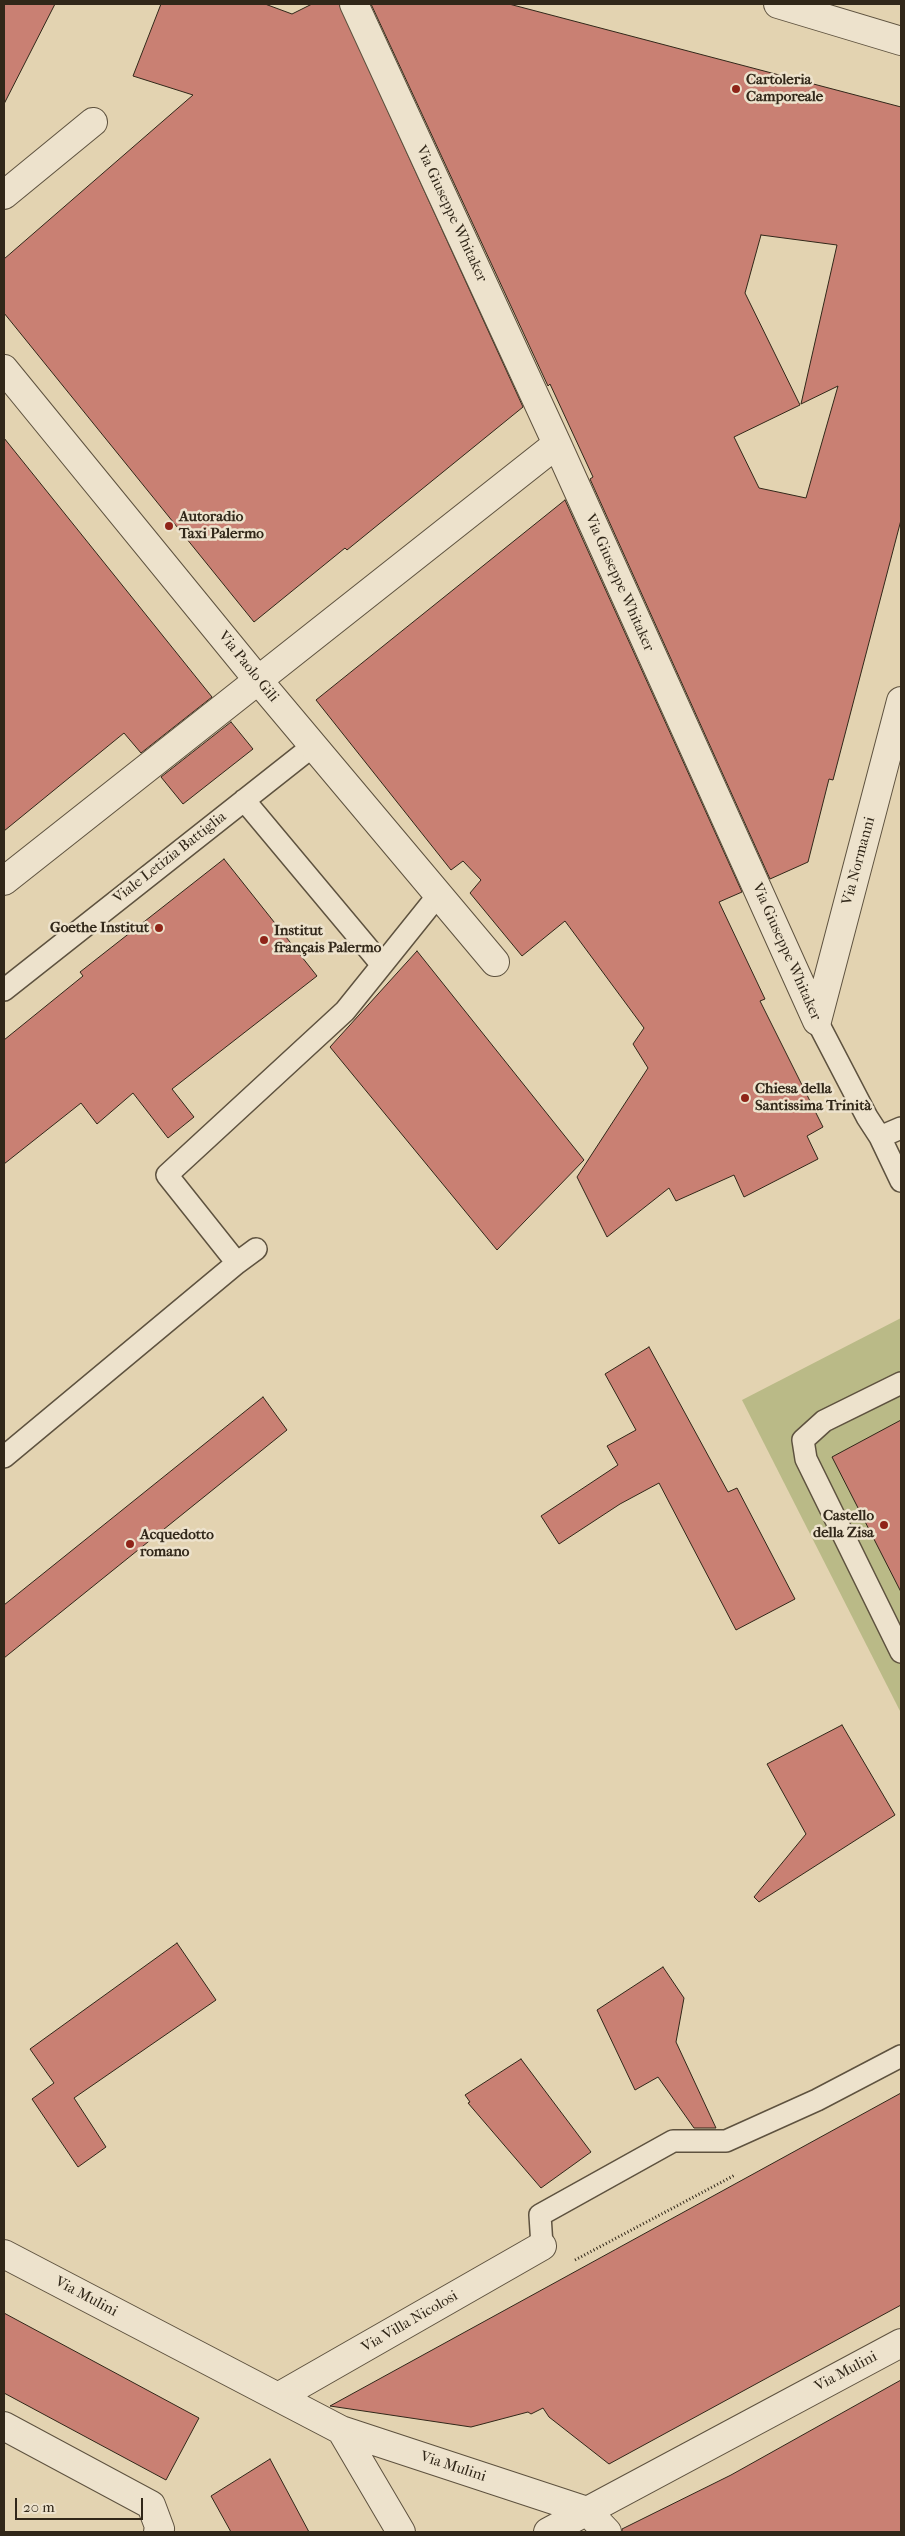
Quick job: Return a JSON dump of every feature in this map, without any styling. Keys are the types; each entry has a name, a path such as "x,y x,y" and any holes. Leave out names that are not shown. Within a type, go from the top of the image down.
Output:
{"street":[{"name":"Via Giuseppe Whitaker","path":"354,4 557,444 817,1021"},
{"path":"778,4 901,41"},
{"path":"4,195 93,122"},
{"name":"Via Paolo Gili","path":"4,369 258,680 496,962"},
{"path":"4,882 557,444"},
{"name":"Via Normanni","path":"817,1021 901,701"},
{"name":"Via Villa Nicolosi","path":"278,2397 542,2246"},
{"name":"Via Mulini","path":"4,2254 341,2430 587,2511 901,2342"},
{"path":"4,2426 151,2506 160,2529 158,2532"},
{"path":"341,2430 401,2532"},
{"path":"548,2532 587,2511 607,2532"}],"lane":[{"name":"Viale Letizia Battiglia","path":"4,990 313,746"},
{"path":"244,800 382,965"},
{"path":"237,1263 167,1175 345,1011 438,894"},
{"name":"Via Giuseppe Whitaker","path":"817,1021 867,1117 880,1137 901,1181"},
{"path":"880,1137 901,1128"},
{"path":"4,1456 256,1249"},
{"path":"901,1382 824,1421 803,1440 806,1459 901,1652"},
{"path":"542,2246 540,2215 673,2141 726,2141 817,2100 901,2056"}],"path":[{"path":"572,2262 737,2174"}],"green space":[{"path":"901,1318 901,1713 742,1400"}],"building":[{"path":"4,4 55,4 4,104"},
{"path":"161,4 265,4 292,14 312,4 339,4 523,407 347,550 345,548 254,622 4,313 4,259 193,95 133,76"},
{"path":"371,4 509,4 901,107 901,520 833,780 829,779 808,862 770,879 590,479 593,477 550,384 548,386","holes":["761,235 837,245 801,404 838,386 806,498 759,488 734,437 800,405 745,293"]},
{"path":"4,438 212,697 141,753 124,733 4,831"},
{"path":"565,500 742,892 719,902 765,999 760,1001 823,1127 807,1136 818,1159 744,1197 734,1175 676,1201 669,1188 607,1237 577,1177 648,1068 633,1044 644,1028 565,921 522,956 470,893 481,880 463,861 451,870 316,700"},
{"path":"231,722 253,749 183,804 161,777"},
{"path":"224,859 317,976 172,1089 194,1117 168,1138 133,1093 97,1124 81,1103 4,1164 4,1040 83,976 80,972"},
{"path":"417,951 584,1160 497,1250 330,1047"},
{"path":"649,1347 728,1492 737,1488 795,1599 736,1630 659,1483 620,1504 559,1544 541,1516 618,1465 607,1446 636,1430 605,1374"},
{"path":"263,1397 287,1430 4,1658 4,1605"},
{"name":"Castello della Zisa","path":"901,1420 901,1592 832,1457"},
{"path":"842,1725 895,1815 759,1902 754,1897 806,1834 767,1764"},
{"path":"177,1943 216,2000 74,2098 106,2147 78,2167 32,2099 54,2083 30,2049"},
{"path":"663,1967 684,1998 676,2042 716,2128 694,2128 658,2077 635,2090 597,2010"},
{"path":"521,2059 591,2152 541,2188 468,2103 470,2102 465,2095"},
{"path":"901,2093 901,2305 609,2464 549,2417 543,2408 531,2414 528,2412 471,2427 330,2406"},
{"path":"4,2313 199,2418 166,2480 4,2393"},
{"path":"901,2380 901,2532 622,2532 622,2529 731,2475"},
{"path":"270,2459 309,2532 231,2532 211,2496"}],"place":[{"name":"Cartoleria Camporeale","path":"736,89"},
{"name":"Autoradio Taxi Palermo","path":"169,526"},
{"name":"Goethe Institut","path":"159,928"},
{"name":"Institut français Palermo","path":"264,940"},
{"name":"Chiesa della Santissima Trinità","path":"745,1098"},
{"name":"Castello della Zisa","path":"884,1525"},
{"name":"Acquedotto romano","path":"130,1544"}]}
